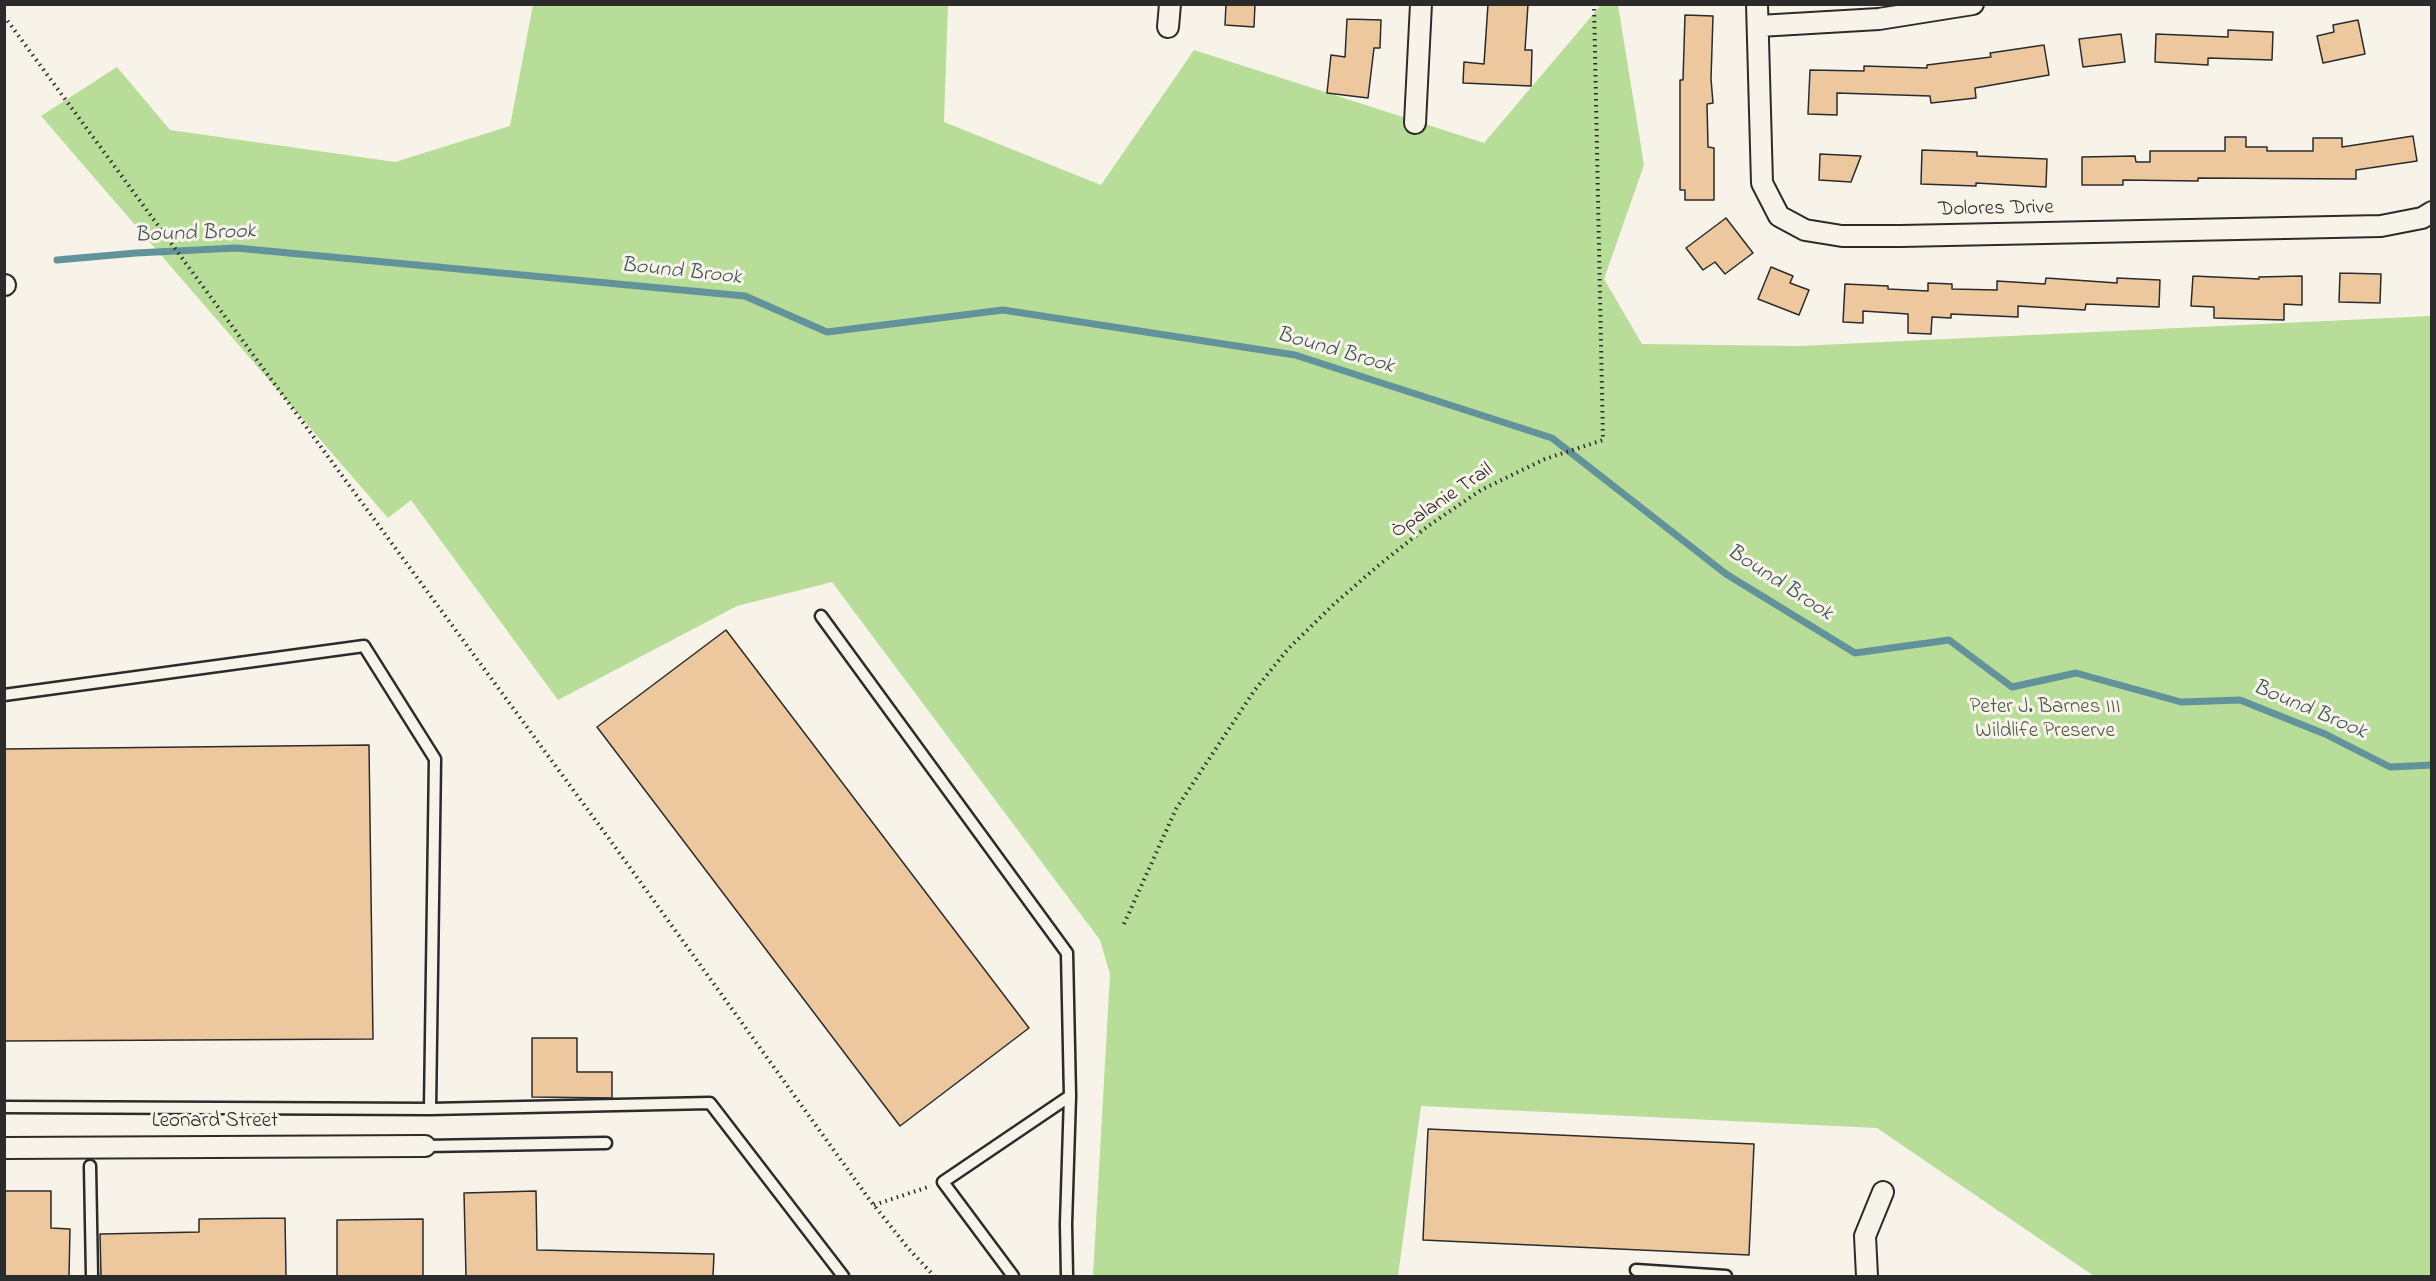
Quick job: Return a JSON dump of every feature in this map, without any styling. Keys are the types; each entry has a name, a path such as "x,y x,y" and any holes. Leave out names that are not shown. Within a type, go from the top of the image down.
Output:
{"street":[{"path":"1168,27 1170,4"},
{"path":"1415,123 1421,4"},
{"name":"Dolores Drive","path":"1757,4 1762,183 1779,216 1805,230 1842,236 1901,236 2380,226 2422,218 2432,212"},
{"path":"1759,26 1879,19 1973,4"},
{"name":"Leonard Street","path":"4,1148 426,1146"},
{"path":"1868,1276 1865,1236 1883,1192"}],"lane":[{"path":"821,616 1067,953 1070,1096 1066,1224 1067,1276"},
{"path":"4,694 364,646 435,759 430,1109"},
{"path":"1012,1276 943,1182 1070,1096"},
{"path":"4,1107 430,1109 710,1103 843,1276"},
{"path":"426,1146 606,1143"},
{"path":"90,1166 92,1276"},
{"path":"1636,1270 1726,1276"}],"path":[{"name":"Òpalanie Trail","path":"1124,924 1176,810 1254,691 1287,649 1379,565 1428,526 1481,490 1545,459 1603,440 1594,4"},
{"path":"4,16 610,840 874,1205 934,1276"},
{"path":"874,1205 943,1182"}],"green space":[{"name":"Peter J. Barnes III Wildlife Preserve","path":"533,5 948,5 944,122 1101,185 1194,50 1484,143 1601,5 1618,5 1644,165 1604,279 1642,344 1799,346 2431,316 2431,1276 2094,1276 1877,1128 1421,1106 1398,1276 1093,1276 1110,974 1100,940 832,582 737,606 558,700 411,500 388,518 41,116 117,67 170,130 395,162 510,126"}],"building":[{"path":"1226,4 1255,4 1254,27 1225,25"},
{"path":"1488,4 1528,4 1525,50 1532,50 1531,86 1463,83 1464,62 1484,64"},
{"path":"1685,15 1713,16 1711,79 1713,103 1707,104 1708,147 1714,148 1714,200 1685,200 1685,190 1680,190 1680,80 1683,80"},
{"path":"1347,19 1381,20 1380,48 1374,48 1368,98 1327,93 1331,55 1345,57"},
{"path":"2358,20 2365,54 2323,63 2317,36 2334,32 2333,25"},
{"path":"2228,30 2273,32 2272,60 2208,58 2208,65 2155,62 2156,34 2228,37"},
{"path":"2121,34 2125,62 2083,67 2079,39"},
{"path":"2044,45 2049,75 1975,88 1976,98 1931,103 1930,96 1837,93 1837,115 1808,114 1810,70 1864,71 1864,66 1927,68 1927,65 1991,57 1990,53"},
{"path":"2413,136 2417,161 2356,170 2356,179 2198,178 2198,181 2123,180 2123,185 2082,185 2082,157 2135,156 2136,162 2150,162 2150,151 2225,151 2225,137 2246,137 2246,147 2267,147 2267,151 2313,151 2313,138 2342,138 2342,147"},
{"path":"1922,150 1977,152 1977,156 2047,159 2046,187 1976,183 1976,186 1921,184"},
{"path":"1820,154 1861,156 1851,182 1819,180"},
{"path":"1726,218 1753,253 1725,274 1715,262 1703,270 1686,248"},
{"path":"1771,267 1793,276 1790,283 1809,290 1799,315 1758,299"},
{"path":"2340,273 2381,274 2380,303 2339,302"},
{"path":"2193,276 2259,279 2259,277 2302,276 2302,305 2284,304 2284,320 2214,318 2214,307 2191,306"},
{"path":"2046,278 2117,283 2117,278 2160,280 2159,307 2086,304 2085,310 2018,306 2018,317 1951,314 1951,318 1932,317 1931,334 1908,333 1908,314 1863,311 1863,323 1843,322 1845,284 1928,291 1928,283 1952,284 1952,289 1997,290 1997,281 2045,284"},
{"path":"726,630 1029,1028 900,1126 597,727"},
{"path":"369,745 373,1039 4,1041 4,749"},
{"path":"532,1038 577,1038 577,1072 612,1072 612,1098 532,1097"},
{"path":"1428,1129 1754,1144 1749,1255 1423,1240"},
{"path":"4,1191 51,1191 51,1228 70,1229 69,1276 4,1276"},
{"path":"536,1191 537,1250 714,1254 713,1276 466,1276 464,1193"},
{"path":"285,1218 286,1276 101,1276 100,1234 199,1232 199,1219"},
{"path":"423,1219 423,1276 337,1276 337,1220"}],"waterway":[{"name":"Bound Brook","path":"57,260 236,248 745,296 827,332 1003,310 1295,355 1552,438 1726,574 1855,653 1949,640 2012,687 2076,673 2181,702 2240,700 2325,734 2390,767 2432,765"}]}
